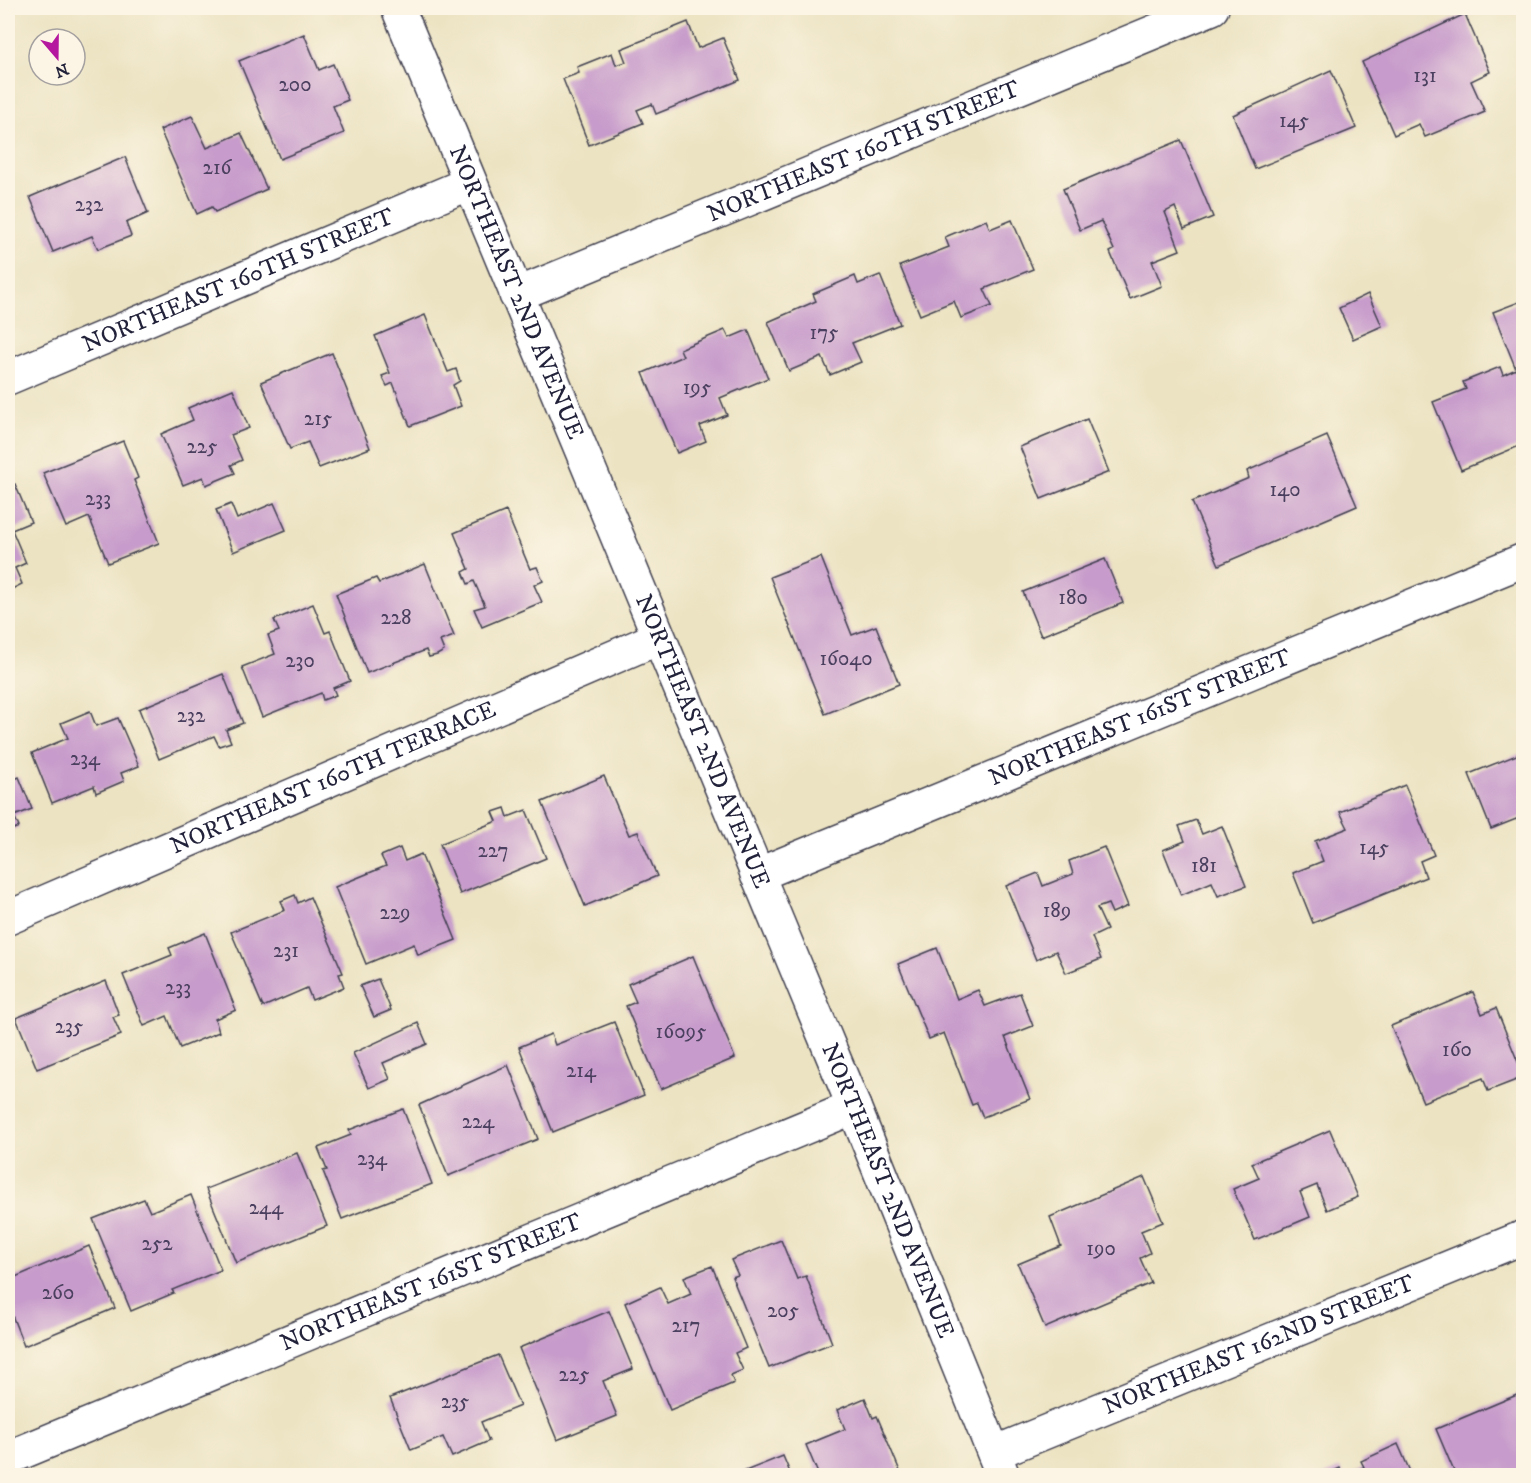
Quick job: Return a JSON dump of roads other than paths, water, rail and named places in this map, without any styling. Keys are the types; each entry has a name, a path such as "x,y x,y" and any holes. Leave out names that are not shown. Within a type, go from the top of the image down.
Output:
{"street":[{"name":"NORTHEAST 2ND AVENUE","path":"398,8 854,1107 998,1464"},
{"name":"NORTHEAST 160TH STREET","path":"516,295 1212,8"},
{"name":"NORTHEAST 160TH STREET","path":"8,378 470,183"},
{"name":"NORTHEAST 161ST STREET","path":"757,875 1524,560"},
{"name":"NORTHEAST 160TH TERRACE","path":"8,918 658,638"},
{"name":"NORTHEAST 161ST STREET","path":"8,1458 854,1107"},
{"name":"NORTHEAST 162ND STREET","path":"998,1464 1524,1237"}]}
